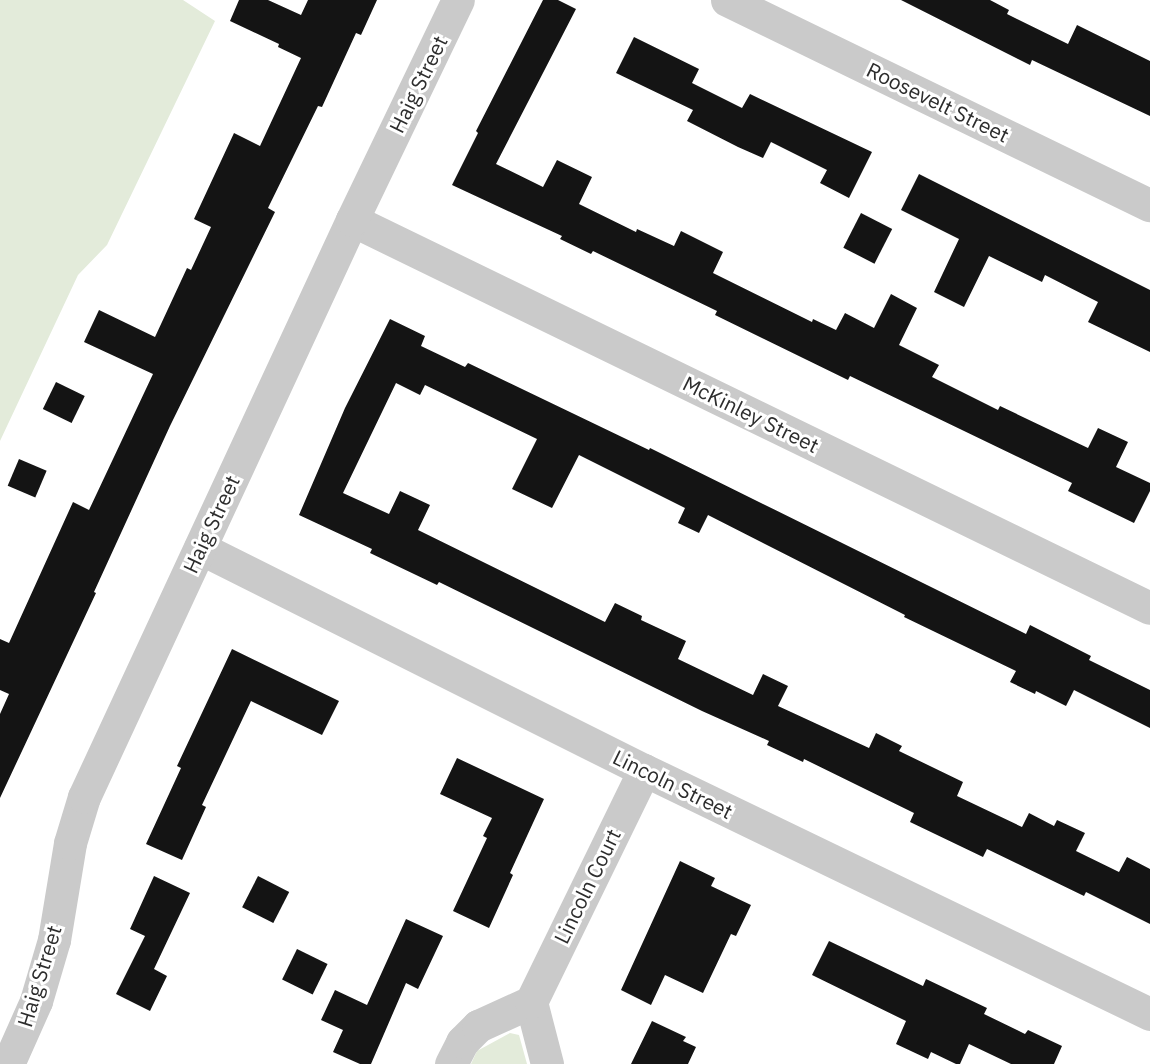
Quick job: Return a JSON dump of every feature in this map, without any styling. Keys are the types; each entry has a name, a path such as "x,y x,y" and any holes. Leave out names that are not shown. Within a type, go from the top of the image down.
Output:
{"street":[{"name":"Haig Street","path":"8,1064 36,1001 51,950 70,843 84,797 352,220 458,0"},
{"name":"Roosevelt Street","path":"727,0 1150,205"},
{"name":"McKinley Street","path":"352,220 1150,608"},
{"name":"Lincoln Street","path":"200,548 644,770 1150,1014"},
{"name":"Lincoln Court","path":"531,1002 644,770"},
{"path":"451,1064 462,1042 478,1026 531,1002 547,1064"}],"green space":[{"path":"0,0 183,0 215,21 107,245 78,275 0,441"},
{"path":"510,1033 519,1035 527,1064 471,1064 477,1051"}],"building":[{"path":"239,0 268,0 301,15 308,0 377,0 361,35 356,33 322,107 318,106 268,208 275,212 170,426 94,592 96,593 0,798 0,714 9,694 0,690 0,639 9,643 73,502 89,510 153,374 84,342 99,310 155,337 187,268 191,270 211,227 194,219 234,133 260,146 301,58 278,47 279,44 230,21"},
{"path":"543,0 558,0 576,9 496,164 543,187 557,160 592,177 579,204 636,232 637,229 674,246 681,231 723,252 713,273 812,322 813,319 836,330 845,313 874,328 891,294 917,308 899,345 939,365 932,377 998,410 1000,406 1088,448 1098,428 1128,442 1116,467 1150,483 1150,491 1134,523 1068,491 1072,483 850,376 848,380 715,315 717,311 593,251 591,254 560,239 562,236 452,185 478,133 476,131"},
{"path":"901,0 990,0 1009,10 1007,14 1068,44 1077,25 1150,61 1150,116 1032,60 1030,65"},
{"path":"634,37 699,69 692,83 742,108 750,94 872,152 849,198 820,183 827,170 771,142 763,158 738,147 687,121 693,110 616,73"},
{"path":"919,174 1150,290 1150,352 1088,322 1098,302 1045,275 1042,282 989,256 964,307 934,292 959,239 901,210"},
{"path":"861,213 892,229 874,264 843,248"},
{"path":"390,319 425,336 421,346 465,367 468,363 649,450 650,448 1026,634 1030,625 1091,656 1089,660 1150,690 1150,728 1074,690 1066,706 1036,691 1035,694 1010,682 1016,671 904,617 905,615 708,515 699,533 678,523 685,508 579,455 552,508 512,489 537,439 425,385 420,395 396,383 343,493 389,514 400,491 430,505 418,530 605,622 615,603 642,616 641,620 686,641 678,659 753,695 763,674 788,686 778,706 869,748 876,733 902,746 899,751 963,782 957,796 1022,827 1029,813 1054,826 1057,820 1085,833 1076,851 1119,872 1127,857 1150,869 1150,924 1086,892 1084,896 987,849 983,857 910,822 914,813 804,759 803,762 767,745 769,741 702,711 439,582 437,585 370,553 372,549 299,515 345,408"},
{"path":"56,382 85,396 72,423 43,409"},
{"path":"19,459 47,471 35,497 8,486"},
{"path":"232,649 339,701 322,735 251,701 202,805 206,807 182,860 146,844 181,768 177,766"},
{"path":"457,758 544,799 510,873 513,875 489,928 453,911 487,838 483,836 492,818 440,794"},
{"path":"680,861 715,878 711,886 751,905 736,936 731,934 703,993 665,975 651,1005 621,990"},
{"path":"154,876 190,893 154,969 167,976 150,1011 116,994 145,936 130,929"},
{"path":"258,876 289,892 273,923 242,907"},
{"path":"406,919 443,936 418,989 406,983 371,1064 360,1064 333,1052 343,1030 321,1020 335,990 367,1005"},
{"path":"829,941 923,986 926,979 987,1008 984,1014 1025,1034 1028,1030 1062,1046 1054,1064 1011,1064 969,1044 960,1064 956,1064 931,1052 928,1059 896,1044 906,1021 812,975"},
{"path":"297,949 328,964 313,994 282,980"},
{"path":"652,1021 686,1037 683,1041 696,1047 688,1064 631,1064"}]}
